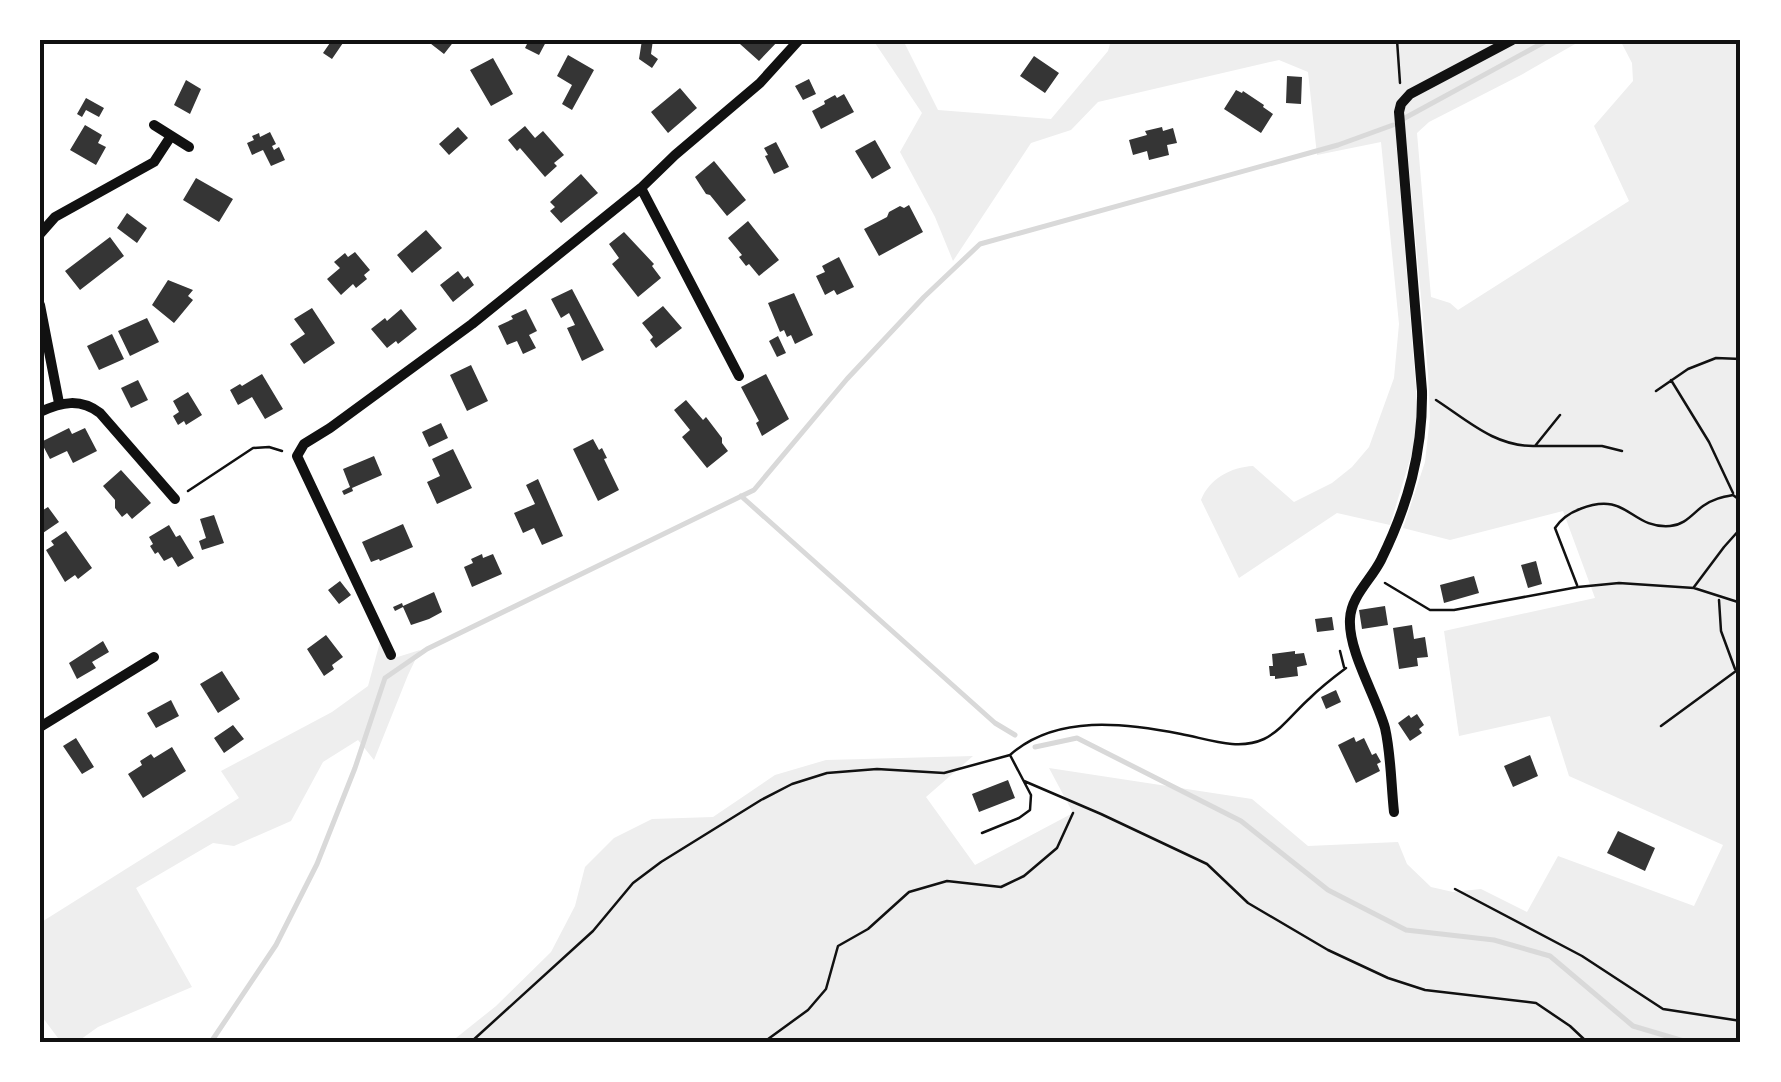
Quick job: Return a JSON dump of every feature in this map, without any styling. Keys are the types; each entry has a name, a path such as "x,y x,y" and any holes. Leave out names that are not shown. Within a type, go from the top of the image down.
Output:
{"street":[{"path":"391,655 297,456 304,444 472,324 641,188 760,83 800,40"},
{"path":"1394,812 1385,729 1351,635 1350,615 1359,591 1373,576 1398,524 1423,427 1399,112 1410,94 1512,40"},
{"path":"154,125 190,147"},
{"path":"40,234 55,217 154,162 171,136"},
{"path":"641,188 739,376"},
{"path":"40,305 59,403"},
{"path":"40,412 59,403 82,403 100,413 174,499"},
{"path":"40,727 154,657"}],"path":[{"path":"1397,40 1401,104"},
{"path":"1656,391 1688,369 1716,358 1741,359"},
{"path":"1671,380 1709,442 1733,494 1741,501"},
{"path":"1422,391 1496,440 1522,446 1602,446 1622,450"},
{"path":"1534,446 1560,415"},
{"path":"174,499 253,448 269,446 297,456"},
{"path":"1578,586 1555,528 1574,512 1596,503 1616,504 1642,521 1674,526 1686,522 1705,504 1733,494"},
{"path":"1694,588 1741,528"},
{"path":"1373,576 1430,610 1454,610 1578,586 1620,583 1694,588 1741,603"},
{"path":"1661,726 1738,671 1721,631 1718,598"},
{"path":"471,1042 593,932 633,884 661,862 792,784 827,773 877,769 944,772 1010,755 1049,732 1096,724 1243,745 1267,738 1310,697 1360,660"},
{"path":"982,833 1030,810 1030,795 1010,755"},
{"path":"1024,781 1207,864 1248,903 1328,950 1388,978 1425,990 1536,1003 1588,1042"},
{"path":"764,1042 808,1010 826,989 838,946 868,929 910,892 947,881 1001,887 1024,876 1057,848 1074,813"},
{"path":"1456,890 1582,956 1663,1009 1741,1022"}],"shaded area":[{"path":"873,40 903,40 938,110 1051,119 1108,51 1111,40 1582,40 1429,122 1417,133 1431,297 1458,310 1629,201 1594,126 1633,81 1632,63 1620,40 1741,40 1741,1042 451,1042 496,1006 551,952 575,906 585,867 614,838 652,819 713,817 775,775 826,760 973,756 926,797 975,865 1073,813 1049,768 1252,799 1308,846 1398,842 1407,864 1431,887 1453,892 1481,889 1527,912 1558,856 1694,906 1723,845 1569,776 1550,716 1459,736 1444,631 1595,598 1563,511 1450,540 1403,528 1425,462 1430,417 1406,136 1396,139 1418,414 1415,443 1390,525 1337,513 1239,578 1201,500 1209,486 1229,472 1253,466 1294,502 1332,483 1369,447 1394,378 1399,324 1381,142 1317,155 1308,72 1279,60 1098,102 1071,130 1031,143 953,261 935,217 900,152 922,113"},
{"path":"380,642 388,660 420,650 374,760 358,740 323,762 291,821 234,846 213,843 136,888 192,987 98,1027 77,1042 61,1042 40,1014 40,923 239,798 221,771 332,712 368,686"}],"building":[{"path":"332,40 345,40 332,59 323,53"},
{"path":"426,40 455,40 444,54"},
{"path":"529,40 547,40 539,55 525,48"},
{"path":"642,40 653,40 651,54 658,59 652,68 639,59"},
{"path":"743,40 779,40 759,61 740,44"},
{"path":"568,55 594,70 572,110 562,104 572,85 557,76"},
{"path":"1034,56 1059,73 1045,93 1020,76"},
{"path":"493,58 513,94 491,106 470,70"},
{"path":"1287,76 1302,77 1301,104 1286,103"},
{"path":"809,79 816,94 803,100 795,86"},
{"path":"186,80 201,89 190,114 174,105"},
{"path":"680,88 697,108 668,133 651,112"},
{"path":"1236,90 1273,114 1261,133 1224,109"},
{"path":"844,94 854,112 821,129 812,111 835,95 837,98"},
{"path":"86,98 104,108 99,117 86,110 82,117 77,114"},
{"path":"85,125 102,135 98,143 106,147 96,165 70,150"},
{"path":"525,126 535,138 543,131 564,155 545,177 508,140"},
{"path":"458,127 468,138 449,155 439,144"},
{"path":"1162,127 1163,131 1173,128 1177,143 1167,145 1169,155 1149,160 1147,151 1133,155 1129,140"},
{"path":"270,132 276,144 272,146 274,150 279,147 285,160 271,166 263,150 252,155 247,143 254,140 252,136"},
{"path":"875,140 891,168 872,179 855,151"},
{"path":"776,142 789,167 774,174 764,148"},
{"path":"714,161 746,200 727,216 695,177"},
{"path":"581,174 598,193 561,223 550,211 555,207 550,202"},
{"path":"196,178 233,199 219,222 183,200"},
{"path":"909,205 923,232 879,256 864,229 900,206"},
{"path":"127,213 147,228 137,243 117,228"},
{"path":"748,221 779,260 759,276 749,264 746,266 728,238"},
{"path":"426,230 442,248 412,273 397,255"},
{"path":"624,232 654,264 661,278 638,297 612,264 619,258 609,244"},
{"path":"110,237 124,256 80,290 65,271"},
{"path":"355,252 370,270 364,275 367,279 356,288 353,284 341,295 327,279 340,268 334,262 345,253 348,257"},
{"path":"839,257 854,287 837,295 834,290 825,295 816,276 825,272 822,266"},
{"path":"458,271 474,285 453,302 440,285"},
{"path":"168,280 193,290 188,296 193,300 174,323 152,305"},
{"path":"572,289 604,350 582,361 567,328 575,325 569,313 561,318 551,299"},
{"path":"794,293 813,335 795,344 791,335 780,332 768,303"},
{"path":"663,306 682,328 656,348 642,323"},
{"path":"312,308 335,343 304,364 290,344 305,334 294,319"},
{"path":"401,309 417,329 387,348 371,329"},
{"path":"526,309 537,331 529,335 536,348 523,354 517,341 507,345 498,326"},
{"path":"147,318 159,342 130,356 118,331"},
{"path":"112,334 124,359 99,370 87,346"},
{"path":"778,336 786,353 777,357 769,341"},
{"path":"471,365 488,401 467,411 450,375"},
{"path":"262,374 283,409 265,419 252,397 238,405 230,390"},
{"path":"766,374 789,419 762,436 756,423 759,421 741,387"},
{"path":"138,380 148,400 131,408 121,388"},
{"path":"188,392 202,415 186,425 184,421 178,425 173,416 179,412 173,401"},
{"path":"686,400 703,420 706,417 728,451 707,468 682,437 690,430 674,410"},
{"path":"441,423 448,438 429,447 422,432"},
{"path":"69,428 72,434 85,428 97,451 73,463 67,451 50,459 41,442"},
{"path":"593,439 599,450 602,448 619,490 598,501 573,449"},
{"path":"453,449 472,488 437,504 427,482 440,476 432,459"},
{"path":"374,456 382,475 344,495 342,491 350,487 343,469"},
{"path":"121,470 151,503 132,519 127,513 122,517 103,486"},
{"path":"538,479 563,536 542,545 534,528 523,533 514,513 535,504 526,485"},
{"path":"48,507 59,522 40,535 40,512"},
{"path":"214,515 224,543 202,550 199,541 206,538 200,519"},
{"path":"403,524 413,547 371,562 362,542"},
{"path":"169,525 194,558 178,567 172,557 164,561 150,546 153,544 149,537"},
{"path":"66,531 92,568 78,579 75,575 65,582 46,550 54,545 51,541"},
{"path":"482,554 483,558 493,554 502,574 472,587 464,567"},
{"path":"1536,561 1542,584 1528,588 1521,565"},
{"path":"1474,576 1479,593 1444,603 1440,585"},
{"path":"340,581 351,595 339,604 328,590"},
{"path":"434,592 442,612 429,619 411,625 403,607 395,611 393,607 402,603 403,606"},
{"path":"1385,606 1388,625 1362,629 1359,610"},
{"path":"1332,617 1334,630 1317,632 1315,619"},
{"path":"1412,625 1414,639 1425,637 1428,657 1417,658 1418,666 1399,669 1393,628"},
{"path":"326,635 343,657 324,676 307,649"},
{"path":"103,641 109,652 92,662 96,668 77,679 69,663"},
{"path":"1304,653 1307,665 1297,667 1298,676 1270,676 1272,654"},
{"path":"222,671 240,699 218,713 200,684"},
{"path":"1336,690 1341,702 1326,709 1321,697"},
{"path":"171,700 179,716 156,728 147,713"},
{"path":"1417,714 1424,725 1419,729 1422,733 1410,741 1398,723"},
{"path":"233,725 244,739 224,753 214,738"},
{"path":"1354,737 1356,742 1364,738 1372,755 1376,753 1381,762 1377,764 1380,771 1356,783 1338,745"},
{"path":"76,738 94,767 82,774 63,746"},
{"path":"172,747 186,771 143,798 128,774 151,754 154,758"},
{"path":"1530,755 1538,776 1513,787 1504,766"},
{"path":"1008,780 1015,798 979,812 972,794"},
{"path":"1618,831 1655,848 1645,871 1607,853"}],"waterway":[{"path":"1403,119 1548,40"},
{"path":"211,1042 276,945 317,864 385,678 427,649 754,490 847,379 980,244 1338,145 1393,125"},
{"path":"741,496 995,723 1015,735"},
{"path":"1035,747 1077,738 1241,821 1328,890 1406,930 1494,940 1550,956 1633,1026 1687,1042"}]}
